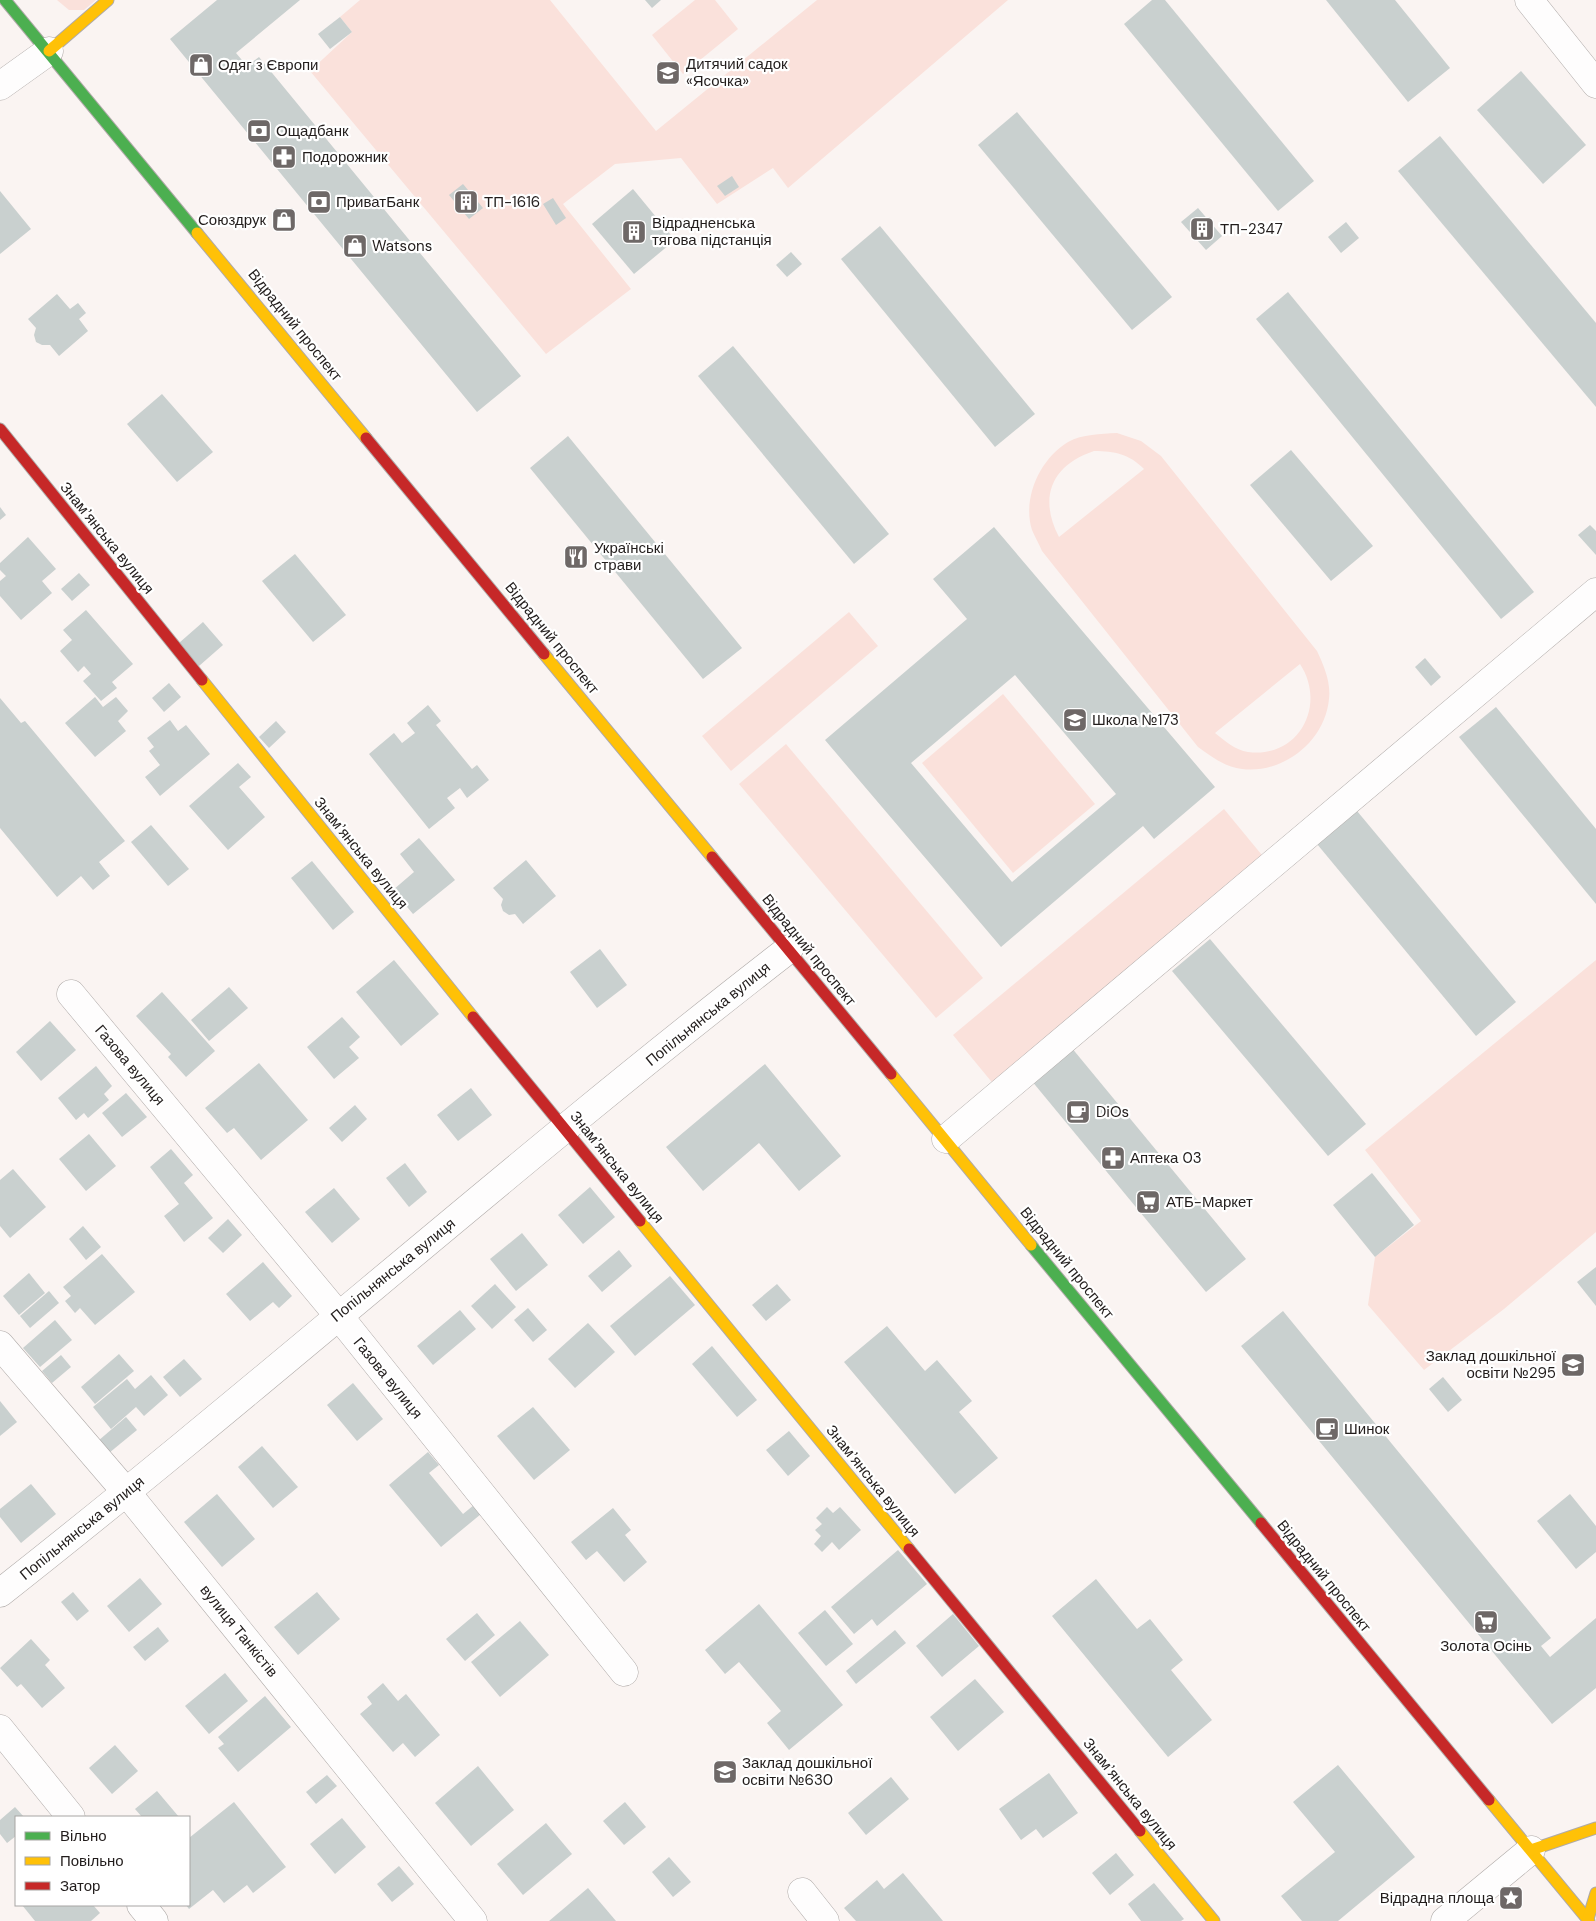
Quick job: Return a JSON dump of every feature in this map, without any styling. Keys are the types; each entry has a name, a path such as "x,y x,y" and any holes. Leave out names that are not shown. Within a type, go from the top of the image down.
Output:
{"main road":[{"name":"Відрадний проспект","path":"6,0 946,1139 1587,1920"},
{"path":"50,51 108,0"},
{"name":"Знамʼянська вулиця","path":"0,429 469,1012 1214,1921"},
{"path":"1531,1850 1596,1828"},
{"path":"1587,1920 1596,1893"}],"street":[{"path":"1529,0 1596,84"},
{"path":"0,86 50,51"},
{"path":"946,1139 1596,592"},
{"name":"Попільнянська вулиця","path":"0,1593 127,1493 338,1315 566,1128 789,949"},
{"name":"Газова вулиця","path":"70,994 338,1315 624,1672"},
{"name":"вулиця Танкістів","path":"0,1345 127,1493 473,1921"},
{"path":"0,1729 70,1816"},
{"path":"1445,1921 1531,1850"},
{"path":"802,1892 825,1921"},
{"path":"142,1906 154,1921"}],"shaded area":[{"path":"57,0 96,0 84,10 69,10"},
{"path":"360,0 550,0 656,131 817,0 1008,0 788,188 773,168 717,204 681,158 615,164 563,204 631,289 546,354 310,71 352,32 340,17"},
{"path":"695,0 715,0 738,29 683,74 652,35"},
{"path":"1117,433 1141,441 1161,456 1317,651 1329,686 1326,714 1320,728 1311,741 1300,752 1287,760 1273,766 1258,769 1242,769 1224,764 1198,747 1042,551 1032,530 1029,505 1036,480 1042,469 1058,449 1074,439 1098,434","holes":["1094,451 1121,454 1133,460 1144,469 1059,537 1050,509 1050,496 1053,484 1068,465","1300,664 1308,680 1309,712 1303,726 1294,738 1281,747 1266,752 1248,752 1234,747 1215,733"]},
{"path":"849,612 878,646 731,771 702,736"},
{"path":"1003,694 1095,804 1013,873 922,763"},
{"path":"786,744 983,978 936,1018 739,784"},
{"path":"1224,809 1266,860 995,1086 953,1035"},
{"path":"1596,960 1596,1232 1504,1309 1424,1370 1368,1305 1375,1257 1421,1221 1365,1150"}],"building":[{"path":"217,0 300,0 236,53 247,66 259,57 521,376 477,412 170,39"},
{"path":"645,0 661,0 652,8"},
{"path":"1152,0 1165,0 1314,181 1278,211 1124,24"},
{"path":"1326,0 1395,0 1450,68 1408,102"},
{"path":"340,17 352,32 330,49 318,34"},
{"path":"1521,71 1586,145 1543,184 1477,110"},
{"path":"1017,112 1172,297 1132,330 978,145"},
{"path":"1440,136 1596,323 1596,407 1398,171"},
{"path":"732,176 739,187 725,196 717,186"},
{"name":"ТП-1616","path":"463,184 483,208 469,219 449,195"},
{"name":"Відрадненська тягова підстанція","path":"633,189 675,240 634,274 592,224"},
{"path":"0,191 31,229 0,254"},
{"path":"553,198 566,218 556,225 543,204"},
{"name":"ТП-2347","path":"1198,208 1222,236 1206,250 1181,222"},
{"path":"1346,222 1359,238 1341,253 1328,237"},
{"path":"880,226 1035,414 995,447 841,259"},
{"path":"791,252 802,264 787,277 776,265"},
{"path":"1288,292 1534,592 1501,619 1256,319"},
{"path":"57,294 70,309 78,303 86,313 79,319 88,331 59,356 50,345 42,345 36,342 34,335 36,328 28,319"},
{"path":"733,346 889,534 854,564 698,376"},
{"path":"162,394 213,452 177,482 127,424"},
{"path":"568,436 742,648 703,679 530,468"},
{"path":"1291,450 1373,546 1331,581 1250,485"},
{"path":"0,507 6,515 0,520"},
{"path":"1590,525 1596,531 1596,555 1578,535"},
{"path":"994,527 1215,787 1154,839 1143,826 1001,947 825,740 967,619 933,579","holes":["1015,675 1116,794 1012,882 911,763"]},
{"path":"28,537 56,569 42,581 52,593 21,620 0,596 0,581 6,576 0,570 0,563"},
{"path":"295,554 346,615 313,642 262,581"},
{"path":"79,573 90,585 72,601 61,589"},
{"path":"86,610 133,664 112,682 117,688 101,701 83,681 91,674 84,666 78,672 60,651 72,640 63,630"},
{"path":"203,622 223,645 199,666 179,643"},
{"path":"1425,658 1441,677 1431,686 1415,667"},
{"path":"169,683 181,697 164,712 152,698"},
{"path":"95,697 103,707 116,697 128,711 118,721 126,731 95,757 65,723"},
{"path":"0,698 21,723 25,721 125,841 99,862 110,876 93,890 81,876 57,897 0,828"},
{"path":"428,705 441,721 436,725 472,769 477,765 489,780 467,798 460,788 447,798 455,808 429,829 369,754 394,733 402,743 415,733 407,723"},
{"path":"1496,707 1596,829 1596,904 1459,737"},
{"path":"170,720 178,731 186,725 210,754 160,796 145,777 160,765 149,751 154,747 147,738"},
{"path":"276,721 286,732 269,748 259,737"},
{"path":"238,763 251,777 239,787 265,817 228,850 189,806"},
{"path":"1357,811 1516,1002 1476,1036 1317,844"},
{"path":"151,825 189,869 168,886 131,842"},
{"path":"419,838 455,880 413,914 393,890 414,872 400,854"},
{"path":"526,860 556,896 523,924 515,914 509,915 503,911 501,905 503,899 493,888"},
{"path":"312,861 354,912 333,930 291,878"},
{"path":"1210,939 1366,1124 1328,1156 1172,971"},
{"path":"600,949 627,985 597,1008 570,972"},
{"path":"394,960 439,1014 401,1046 356,992"},
{"path":"229,987 248,1008 209,1041 191,1020"},
{"path":"162,992 215,1051 186,1077 168,1057 171,1054 136,1016"},
{"path":"342,1017 360,1037 349,1047 359,1058 334,1079 307,1047"},
{"path":"50,1021 76,1050 41,1081 16,1052"},
{"path":"1071,1047 1246,1259 1206,1292 1031,1080"},
{"path":"259,1063 308,1120 261,1160 234,1128 227,1133 205,1108"},
{"path":"765,1064 841,1156 799,1191 759,1143 703,1191 666,1147"},
{"path":"96,1066 112,1086 104,1094 109,1100 88,1118 84,1113 76,1120 58,1098"},
{"path":"471,1088 492,1115 458,1141 437,1115"},
{"path":"126,1093 147,1117 122,1137 102,1113"},
{"path":"355,1105 367,1119 342,1142 329,1128"},
{"path":"89,1134 116,1166 86,1191 59,1159"},
{"path":"171,1149 193,1175 184,1183 213,1218 184,1242 164,1216 179,1204 150,1167"},
{"path":"405,1163 427,1192 409,1207 386,1178"},
{"path":"13,1169 46,1207 10,1238 0,1226 0,1180"},
{"path":"1372,1173 1414,1225 1375,1257 1333,1205"},
{"path":"590,1187 615,1217 583,1244 558,1215"},
{"path":"334,1188 360,1219 332,1243 305,1212"},
{"path":"228,1219 242,1235 223,1253 208,1238"},
{"path":"83,1226 101,1247 86,1260 69,1239"},
{"path":"522,1233 548,1265 516,1291 490,1259"},
{"path":"619,1250 632,1266 602,1292 588,1276"},
{"path":"102,1254 135,1292 95,1325 80,1308 75,1313 65,1301 71,1296 63,1287"},
{"path":"263,1262 292,1296 279,1308 273,1302 250,1321 226,1294"},
{"path":"1596,1267 1596,1306 1577,1282"},
{"path":"29,1273 45,1293 19,1315 3,1296"},
{"path":"670,1276 695,1305 635,1356 610,1326"},
{"path":"495,1284 516,1307 492,1329 471,1306"},
{"path":"777,1284 791,1300 766,1321 752,1305"},
{"path":"49,1291 59,1303 30,1328 20,1316"},
{"path":"528,1308 547,1330 533,1342 514,1320"},
{"path":"460,1310 476,1329 433,1365 417,1346"},
{"path":"1283,1311 1551,1638 1541,1646 1550,1657 1596,1618 1596,1688 1552,1724 1241,1346"},
{"path":"55,1320 72,1340 40,1367 23,1348"},
{"path":"588,1323 615,1352 575,1388 548,1359"},
{"path":"887,1326 925,1371 937,1360 972,1401 959,1412 998,1458 955,1494 844,1362"},
{"path":"712,1346 757,1400 737,1417 692,1364"},
{"path":"119,1354 134,1371 95,1404 81,1387"},
{"path":"61,1355 71,1367 52,1383 42,1371"},
{"path":"184,1359 202,1379 180,1397 163,1377"},
{"path":"151,1375 168,1395 144,1416 136,1407 111,1429 93,1407 127,1379 135,1389"},
{"path":"1443,1377 1462,1400 1448,1412 1429,1389"},
{"path":"353,1383 383,1419 357,1441 327,1405"},
{"path":"0,1401 17,1422 0,1436"},
{"path":"533,1407 570,1450 534,1480 497,1436"},
{"path":"126,1417 137,1430 109,1453 98,1441"},
{"path":"789,1431 810,1456 788,1476 766,1450"},
{"path":"262,1446 298,1487 273,1508 238,1467"},
{"path":"428,1452 439,1465 429,1473 463,1514 474,1505 481,1514 441,1547 389,1485"},
{"path":"31,1484 56,1514 21,1543 0,1517 0,1509"},
{"path":"217,1494 255,1539 222,1567 184,1522"},
{"path":"1570,1494 1596,1526 1596,1552 1576,1569 1537,1521"},
{"path":"827,1507 833,1513 840,1507 861,1530 839,1550 832,1542 822,1552 814,1544 821,1536 815,1530 822,1524 816,1518"},
{"path":"613,1508 631,1530 625,1535 647,1562 624,1582 597,1551 586,1560 571,1542"},
{"path":"898,1550 927,1584 877,1626 872,1619 854,1634 831,1607"},
{"path":"140,1578 162,1604 129,1632 107,1606"},
{"path":"1096,1579 1137,1629 1150,1619 1183,1660 1171,1670 1212,1720 1168,1757 1052,1616"},
{"path":"73,1592 89,1611 77,1621 61,1602"},
{"path":"317,1592 340,1619 298,1655 274,1627"},
{"path":"759,1604 843,1705 789,1750 767,1723 781,1711 739,1662 725,1674 705,1650"},
{"path":"825,1610 853,1644 826,1666 798,1633"},
{"path":"477,1613 495,1635 465,1661 446,1639"},
{"path":"953,1614 979,1646 942,1677 916,1646"},
{"path":"520,1621 549,1655 500,1697 471,1662"},
{"path":"158,1627 169,1641 145,1661 133,1647"},
{"path":"895,1630 906,1643 856,1684 846,1671"},
{"path":"31,1639 50,1660 45,1665 65,1688 42,1708 21,1684 17,1687 0,1668"},
{"path":"225,1673 248,1701 209,1734 185,1706"},
{"path":"975,1679 1004,1712 958,1751 930,1717"},
{"path":"383,1683 398,1701 406,1694 440,1735 415,1757 403,1743 393,1752 360,1714 372,1704 367,1697"},
{"path":"265,1696 291,1727 238,1772 218,1748 224,1744 218,1737"},
{"path":"115,1745 138,1771 112,1794 89,1768"},
{"path":"1338,1765 1415,1857 1338,1921 1302,1921 1281,1896 1335,1852 1293,1802"},
{"path":"478,1766 514,1810 471,1846 435,1803"},
{"path":"1049,1773 1078,1813 1043,1838 1036,1829 1021,1840 999,1809"},
{"path":"327,1775 337,1786 316,1804 306,1792"},
{"path":"891,1777 909,1799 866,1835 848,1813"},
{"path":"157,1791 178,1816 141,1816 135,1809"},
{"path":"234,1802 286,1867 253,1893 247,1885 224,1903 213,1890 189,1909 187,1906 190,1906 190,1837"},
{"path":"625,1802 646,1827 624,1845 603,1821"},
{"path":"15,1807 23,1816 15,1816 15,1837 7,1843 0,1834 0,1820"},
{"path":"342,1818 366,1847 335,1874 310,1844"},
{"path":"546,1823 572,1854 523,1895 497,1864"},
{"path":"1116,1853 1134,1875 1110,1895 1092,1873"},
{"path":"669,1857 691,1882 673,1897 652,1872"},
{"path":"399,1866 414,1884 392,1902 377,1884"},
{"path":"903,1873 943,1921 856,1921 844,1908 877,1880 884,1889"},
{"path":"1154,1883 1184,1919 1181,1921 1141,1921 1128,1904"},
{"path":"588,1888 616,1921 549,1921"},
{"path":"23,1906 94,1906 100,1913 91,1921 35,1921"}],"traffic: fast":[{"path":"5,0 197,233"},
{"path":"1031,1245 1261,1523"}],"traffic: slow":[{"path":"49,51 108,0"},
{"path":"197,233 366,438"},
{"path":"544,654 712,857"},
{"path":"202,680 473,1017"},
{"path":"891,1074 1031,1245"},
{"path":"640,1221 909,1549"},
{"path":"1489,1800 1589,1921"},
{"path":"1531,1850 1596,1828"},
{"path":"1140,1831 1214,1921"},
{"path":"1588,1919 1596,1893"}],"traffic: jam":[{"path":"0,429 202,680"},
{"path":"366,438 544,654"},
{"path":"712,857 891,1074"},
{"path":"473,1017 640,1221"},
{"path":"1261,1523 1489,1800"},
{"path":"909,1549 1140,1831"}],"place":[{"name":"Одяг з Європи","path":"201,65"},
{"name":"Дитячий садок «Ясочка»","path":"668,73"},
{"name":"Ощадбанк","path":"259,131"},
{"name":"Подорожник","path":"284,157"},
{"name":"ПриватБанк","path":"319,202"},
{"name":"ТП-1616","path":"466,202"},
{"name":"Союздрук","path":"284,220"},
{"name":"ТП-2347","path":"1202,229"},
{"name":"Відрадненська тягова підстанція","path":"634,232"},
{"name":"Watsons","path":"355,246"},
{"name":"Українські страви","path":"576,557"},
{"name":"Школа №173","path":"1075,720"},
{"name":"DiOs","path":"1078,1112"},
{"name":"Аптека 03","path":"1113,1158"},
{"name":"АТБ-Маркет","path":"1148,1202"},
{"name":"Заклад дошкільної освіти №295","path":"1573,1365"},
{"name":"Шинок","path":"1327,1429"},
{"name":"Золота Осінь","path":"1486,1622"},
{"name":"Заклад дошкільної освіти №630","path":"725,1772"},
{"name":"Відрадна площа","path":"1511,1898"}]}
